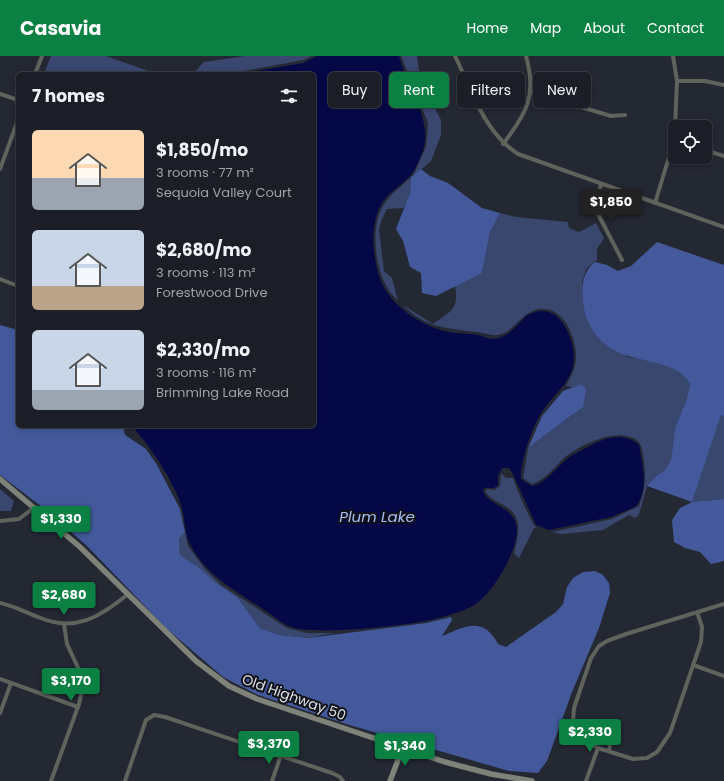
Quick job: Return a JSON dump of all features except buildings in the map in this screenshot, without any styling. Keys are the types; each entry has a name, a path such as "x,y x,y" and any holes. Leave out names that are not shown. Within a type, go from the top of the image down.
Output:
{"main road":[{"name":"Old Highway 50","path":"0,479 35,507 80,547 196,661 229,686 258,699 471,769 532,781"},
{"path":"390,781 403,747"}],"street":[{"path":"36,72 42,56"},
{"path":"455,56 487,123 503,144 527,159 724,227"},
{"path":"503,144 522,117 531,92 530,72 526,56"},
{"path":"673,56 677,81 675,120"},
{"path":"677,81 705,81 724,85"},
{"path":"531,92 611,116 625,116"},
{"path":"0,94 16,99"},
{"path":"0,169 16,125"},
{"path":"712,152 724,156"},
{"path":"655,203 668,161"},
{"path":"601,185 596,202 598,214 622,260"},
{"path":"0,279 16,285"},
{"path":"0,521 19,519 35,507"},
{"path":"0,603 49,621 64,624 85,621 102,615 128,594"},
{"path":"697,612 702,633 670,733 662,748 652,756 633,759 598,748 584,739 577,731 573,715 587,669 595,650 607,641 697,612 724,604"},
{"path":"51,781 78,707 82,691 82,679 77,663 67,644 64,624"},
{"path":"693,665 724,676"},
{"path":"0,679 78,707"},
{"path":"0,713 11,683"},
{"path":"124,781 146,720 153,715 165,717 281,755 332,773 340,777 343,781"},
{"path":"592,744 601,735 607,735 611,740 609,751"},
{"path":"586,781 598,748"},
{"path":"272,781 281,755"}],"shaded area":[{"path":"51,56 106,56 151,72 45,72"},
{"path":"245,56 312,56 303,60 239,72 195,72 204,62"},
{"path":"401,56 417,56 419,72 407,72"},
{"path":"422,108 435,108 441,120 441,135 431,161 413,176 426,147 428,123"},
{"path":"421,169 430,176 448,183 482,208 500,213 490,232 482,273 436,296 422,293 421,273 410,267 403,241 396,229 410,193 411,177"},
{"path":"411,177 410,193 404,208 387,209 381,221 379,230 384,271 392,278 398,301 388,289 380,270 376,248 376,225 383,206 392,194"},
{"path":"500,213 516,217 568,222 569,228 579,232 596,223 604,238 597,249 597,260 586,269 582,284 627,357 670,367 678,371 690,384 687,398 675,428 671,460 665,470 656,476 647,486 639,514 636,518 629,515 603,530 562,534 552,532 612,519 639,506 645,484 644,464 640,444 632,438 622,435 614,435 596,440 565,457 546,476 537,482 532,484 523,478 528,448 574,414 581,384 573,387 566,386 574,368 576,357 571,332 562,318 549,310 535,310 526,315 506,332 499,335 492,335 437,326 419,318 403,305 433,324 449,313 455,305 455,286 482,273 490,232"},
{"path":"657,242 724,265 724,416 721,415 692,502 647,486 656,476 665,470 671,460 675,428 687,398 690,384 681,374 670,367 631,357 618,352 605,344 594,332 586,315 583,302 584,278 588,270 595,262 607,265 618,271 631,266"},
{"path":"0,325 16,329 16,428 123,428 125,435 146,449 157,465 180,509 185,532 179,539 180,555 237,597 260,628 280,635 308,638 426,623 451,617 452,620 442,636 465,627 479,626 486,629 498,644 506,647 556,612 563,604 567,587 573,578 583,572 595,571 603,575 609,583 610,593 599,628 572,692 547,761 538,773 509,771 346,724 258,695 223,677 166,628 87,546 50,513 0,475"},
{"path":"581,384 586,389 583,407 528,448 542,416 563,391"},
{"path":"721,414 724,416 724,499 692,502"},
{"path":"501,473 506,478 513,478 520,497 537,528 534,528 519,558 514,553 518,534 515,515 511,510 492,498 485,491 488,489 495,490 500,486"},
{"path":"0,489 14,501 11,511 0,511"},
{"path":"724,499 724,561 711,564 700,552 685,548 674,542 672,520 680,508 692,502"},
{"path":"185,532 188,546 205,569 221,585 287,628 307,633 334,633 308,638 280,635 260,628 237,597 180,555 179,539"}],"water":[{"name":"Plum Lake","path":"317,56 399,56 405,72 389,72 389,108 419,108 424,124 425,136 424,147 414,170 403,183 390,193 381,205 374,225 373,236 375,260 386,291 398,306 414,318 440,330 452,333 474,334 493,339 508,334 527,315 535,312 549,312 560,319 567,330 572,343 574,355 573,366 565,383 546,406 535,425 525,452 521,468 521,479 532,486 542,482 570,457 591,445 605,439 618,437 625,438 632,440 639,445 643,468 644,485 640,500 635,507 611,517 549,530 536,525 513,474 509,468 502,468 498,476 498,485 494,488 484,488 483,492 491,501 506,510 514,518 516,524 517,533 515,544 505,567 491,589 477,603 462,611 414,623 341,630 300,629 288,626 223,582 205,566 189,542 182,508 174,487 154,454 134,428 316,428 316,72 251,72 303,63"}]}
